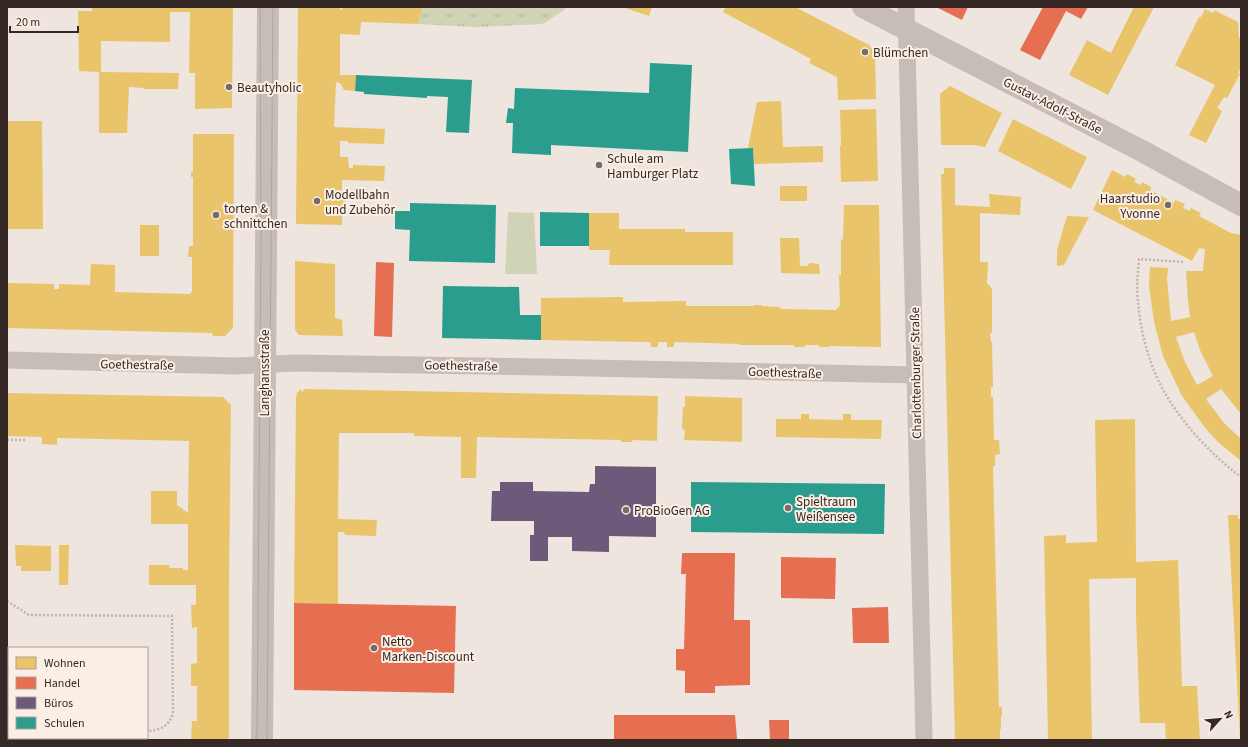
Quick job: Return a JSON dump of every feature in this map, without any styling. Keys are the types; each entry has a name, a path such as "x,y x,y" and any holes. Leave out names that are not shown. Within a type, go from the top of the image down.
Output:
{"street":[{"name":"Langhansstraße","path":"262,740 268,7"},
{"name":"Gustav-Adolf-Straße","path":"863,7 1142,151 1241,205"},
{"name":"Charlottenburger Straße","path":"906,7 924,740"},
{"name":"Goethestraße","path":"7,360 236,366 295,363 529,366 916,375"}],"path":[{"path":"1183,262 1139,259 1137,278 1138,300 1141,324 1149,355 1161,386 1192,430 1210,450 1241,477"},
{"path":"7,440 26,440"},
{"path":"7,601 29,615 172,616 172,718 165,727 155,731 148,731"}],"green space":[{"path":"423,7 566,7 564,10 543,24 475,27 418,24"},
{"path":"508,212 534,213 537,274 505,274"}],"building: Wohnen":[{"path":"92,7 233,7 232,108 195,109 195,73 189,73 190,12 170,12 170,42 101,41 101,72 179,73 178,89 144,89 129,87 127,133 99,133 99,72 79,71 78,11 92,11"},
{"path":"298,7 340,7 340,10 345,7 423,7 418,24 361,22 360,35 340,34 340,75 356,75 355,91 344,90 340,83 336,82 334,127 385,129 384,144 348,143 348,141 340,141 340,157 348,157 349,168 353,168 353,165 385,166 384,181 342,180 342,197 345,197 346,207 342,207 342,225 296,224"},
{"path":"622,7 652,7 649,16"},
{"path":"726,7 795,7 869,45 875,54 876,99 838,100 837,77 809,63 811,59 723,12"},
{"path":"1134,7 1154,7 1108,95 1069,75 1087,40 1111,53"},
{"path":"1205,9 1213,13 1214,10 1238,22 1239,38 1241,38 1241,68 1238,73 1240,74 1227,98 1224,97 1217,108 1222,111 1206,143 1189,135 1215,85 1175,65 1199,17 1201,17"},
{"path":"950,86 1002,113 985,147 974,145 941,145 940,94"},
{"path":"781,101 783,147 823,146 823,162 754,164 753,148 748,148 757,102"},
{"path":"876,109 878,181 841,182 840,110"},
{"path":"1013,119 1087,157 1071,189 998,151"},
{"path":"7,121 42,121 43,229 7,229"},
{"path":"193,134 234,134 233,328 225,336 213,336 212,333 7,328 7,283 54,284 54,289 59,289 59,284 90,285 91,264 115,265 115,292 190,294 192,291 192,257 188,257 189,246 193,246 193,177 191,177 191,172 193,172"},
{"path":"944,168 955,168 955,205 990,207 989,194 1021,197 1020,215 980,213 980,262 988,262 987,284 992,289 992,333 990,333 992,342 993,387 991,387 991,397 993,397 994,440 999,440 1000,454 995,455 995,466 993,466 999,707 1002,707 1000,740 955,740 941,174 944,174"},
{"path":"1112,170 1125,177 1127,174 1136,179 1134,182 1141,185 1142,182 1151,187 1150,190 1174,203 1175,200 1185,204 1183,208 1190,211 1191,208 1201,213 1199,216 1231,233 1241,235 1241,414 1221,389 1206,399 1224,423 1241,439 1241,461 1218,442 1206,429 1182,396 1163,356 1154,322 1149,286 1150,267 1168,268 1167,279 1171,321 1190,317 1186,271 1203,271 1205,249 1199,248 1192,261 1093,210","holes":["1194,332 1200,350 1213,376 1197,385 1185,362 1176,337"]},
{"path":"780,186 807,186 807,201 780,201"},
{"path":"844,205 879,205 881,347 819,347 819,345 805,345 805,347 794,347 794,345 739,345 740,344 674,342 674,347 667,347 667,342 658,342 658,347 651,347 650,342 541,340 541,298 623,297 623,302 686,301 686,306 762,305 761,306 779,307 781,309 836,310 840,305 839,275 841,275 841,239 843,240"},
{"path":"589,213 619,213 619,229 685,229 685,232 733,232 733,265 609,265 610,250 589,250"},
{"path":"1067,216 1089,217 1064,265 1057,266 1057,250"},
{"path":"140,225 159,225 159,256 140,256"},
{"path":"780,238 799,238 800,266 807,266 810,263 819,264 820,274 781,273"},
{"path":"295,261 335,264 335,318 342,320 343,336 299,335 295,330"},
{"path":"301,389 302,392 305,389 658,396 657,441 632,440 632,442 621,442 621,440 477,437 476,478 461,478 461,437 414,436 414,433 339,433 338,519 377,520 376,536 346,535 343,532 338,532 338,604 294,603 296,394"},
{"path":"7,393 223,397 231,405 228,740 191,740 192,721 197,721 197,686 191,686 191,664 197,663 197,627 192,628 191,605 196,605 196,585 149,585 149,565 170,565 169,568 183,568 183,570 188,570 188,524 151,524 151,491 177,491 177,505 188,513 189,441 57,438 57,445 42,444 42,437 7,436"},
{"path":"685,396 742,398 742,442 684,440 685,430 682,429"},
{"path":"801,414 809,414 809,419 843,420 843,414 851,414 851,420 882,420 881,439 776,437 776,419 801,419"},
{"path":"1135,419 1136,562 1178,560 1182,686 1197,686 1200,740 1166,740 1165,723 1140,723 1136,578 1089,579 1092,740 1048,740 1044,536 1066,535 1066,543 1097,542 1095,420"},
{"path":"1228,515 1238,515 1238,519 1241,519 1241,738 1240,738"},
{"path":"15,545 51,546 51,571 21,571 21,566 16,566"},
{"path":"59,545 69,545 68,585 59,585"}],"building: Handel":[{"path":"936,7 968,7 962,20"},
{"path":"1043,7 1088,7 1081,19 1066,11 1040,60 1020,50"},
{"path":"376,262 394,263 392,337 374,336"},
{"path":"682,553 735,553 734,620 750,620 750,685 715,686 715,693 685,693 685,671 676,670 676,649 684,649 686,574 681,574"},
{"path":"781,557 836,558 835,599 781,598"},
{"name":"Netto Marken-Discount","path":"294,603 456,606 454,693 294,690"},
{"path":"888,607 889,643 853,643 852,608"},
{"path":"614,715 735,715 737,739 614,740"},
{"path":"769,720 789,720 789,740 770,740"}],"building: Büros":[{"path":"595,466 656,467 656,537 609,536 609,552 572,551 572,537 548,537 548,561 530,561 530,535 534,535 534,521 491,521 492,491 500,491 500,482 533,482 533,491 589,492 590,484 595,484"}],"building: Schulen":[{"path":"650,63 692,65 688,152 551,145 551,155 512,153 513,123 506,123 508,108 514,109 515,88 649,93"},
{"path":"356,75 472,80 469,133 446,132 448,97 427,96 427,98 364,94 364,92 355,91"},
{"path":"753,148 755,186 731,184 729,149"},
{"path":"410,203 496,205 495,263 409,261 410,230 395,229 395,211 410,211"},
{"path":"540,212 589,213 589,246 540,246"},
{"path":"443,286 519,287 520,315 541,315 541,340 442,338"},
{"name":"Spieltraum Weißensee","path":"691,482 885,484 884,534 691,532"}],"tram line":[{"path":"257,740 261,240 260,7"},
{"path":"267,740 273,7"}],"place":[{"name":"Blümchen","path":"865,52"},
{"name":"Beautyholic","path":"229,87"},
{"name":"Schule am Hamburger Platz","path":"599,165"},
{"name":"Modellbahn und Zubehör","path":"317,201"},
{"name":"Haarstudio Yvonne","path":"1168,205"},
{"name":"torten & schnittchen","path":"216,215"},
{"name":"Spieltraum Weißensee","path":"788,508"},
{"name":"ProBioGen AG","path":"626,510"},
{"name":"Netto Marken-Discount","path":"374,648"}]}
